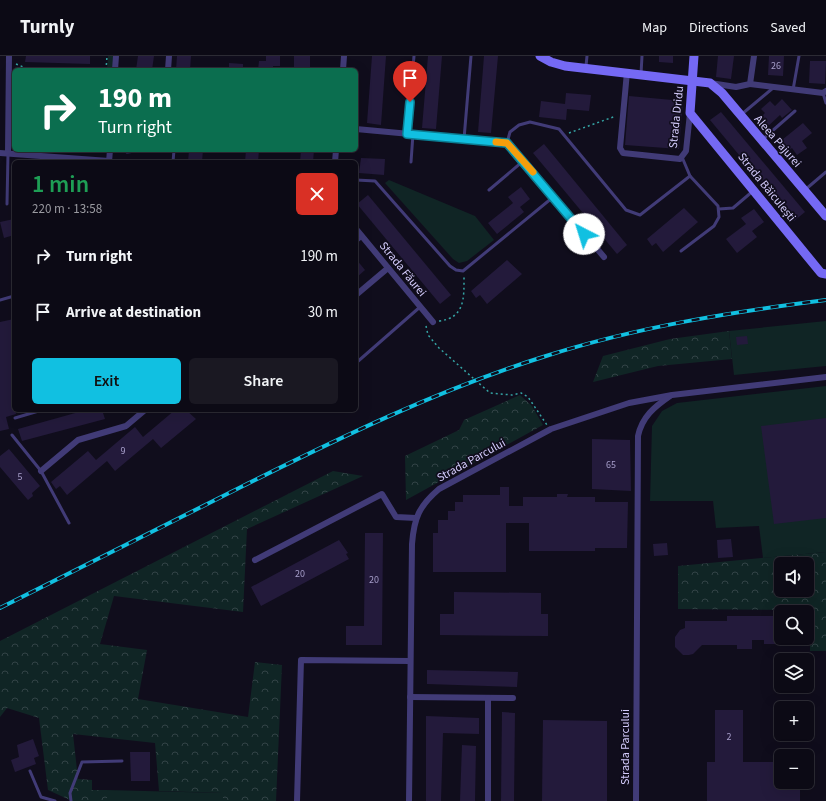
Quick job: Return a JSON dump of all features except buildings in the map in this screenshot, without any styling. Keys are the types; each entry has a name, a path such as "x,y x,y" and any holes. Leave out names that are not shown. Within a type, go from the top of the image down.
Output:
{"street":[{"path":"115,68 116,56"},
{"path":"168,68 169,56"},
{"path":"343,68 344,56"},
{"path":"540,56 558,64 692,80 736,87 750,84 793,90 825,92"},
{"name":"Strada Dridu","path":"627,72 620,148 623,153 678,160 686,151 694,56"},
{"path":"750,84 754,56"},
{"path":"8,152 9,59"},
{"name":"Aleea Pajurei","path":"710,83 762,140 826,216"},
{"name":"Strada Băiculești","path":"690,113 821,273 826,274"},
{"path":"358,129 507,143 524,161 604,257"},
{"path":"0,153 8,152 89,160"},
{"name":"Strada Făurei","path":"358,232 433,322"},
{"path":"358,293 388,268"},
{"name":"Strada Parcului","path":"409,801 412,544 416,518 424,502 439,489 551,429 629,403 672,395 826,378"},
{"name":"Strada Parcului","path":"636,801 638,436 641,423 645,417 672,395"},
{"path":"41,471 78,440 126,426 143,412"},
{"path":"255,560 382,494 396,517 416,518"},
{"path":"297,801 301,660 410,661"},
{"path":"410,697 513,698"},
{"path":"488,698 488,801"}],"lane":[{"path":"411,162 410,134 414,56"},
{"path":"464,139 471,56"},
{"path":"586,56 586,68"},
{"path":"641,74 642,56"},
{"path":"793,90 799,56"},
{"path":"740,115 774,87"},
{"path":"825,92 826,103"},
{"path":"762,140 795,111"},
{"path":"507,143 510,132 519,125 530,122 552,126 559,129 626,210 633,214 640,215 690,176"},
{"path":"7,204 8,152"},
{"path":"682,157 690,176 719,209 719,217 714,226 682,251"},
{"path":"489,190 524,161"},
{"path":"805,190 826,172"},
{"path":"358,180 375,181 450,266 456,270 464,271 554,197"},
{"path":"719,209 733,208 754,190"},
{"path":"358,240 362,237"},
{"path":"0,300 12,297"},
{"path":"358,361 420,307"},
{"path":"16,418 36,412"},
{"path":"12,435 41,471 69,523"},
{"path":"71,801 70,793 82,762 122,761"},
{"path":"30,771 41,797 55,801"}],"path":[{"path":"106,68 107,56"},
{"path":"9,59 27,68"},
{"path":"564,135 623,114"},
{"path":"464,271 464,298 462,306 455,316 448,320 433,322 426,326 428,335 439,348 490,393 512,395 521,393 528,397 551,429"}],"green space":[{"path":"108,56 115,56 114,68 107,68"},
{"path":"389,180 475,216 494,240 467,261 459,263 453,259 385,183"},
{"path":"826,321 826,366 734,375 729,331"},
{"path":"729,331 732,359 658,366 593,382 603,356 670,339"},
{"path":"826,386 826,552 763,558 759,526 716,528 713,501 650,501 652,426 662,411 677,403"},
{"path":"520,395 532,406 543,425 406,500 405,456 459,430 464,420"},
{"path":"333,471 363,476 247,529 243,612 114,596 100,644 147,650 138,699 248,717 255,662 282,665 276,801 223,801 223,793 159,791 155,743 73,734 78,779 92,780 92,790 107,790 107,801 72,801 48,790 39,718 7,708 0,717 0,641"},
{"path":"826,552 826,651 810,651 810,645 814,645 814,605 774,605 774,610 678,609 678,566"},
{"path":"107,790 223,793 223,801 107,801"}],"railway":[{"path":"0,608 352,433 429,399 506,369 580,346 650,329 720,315 826,300"}],"slow traffic":[{"path":"496,142 507,143 533,172"}],"route":[{"path":"410,102 407,134 507,143 524,161 584,234"}]}
